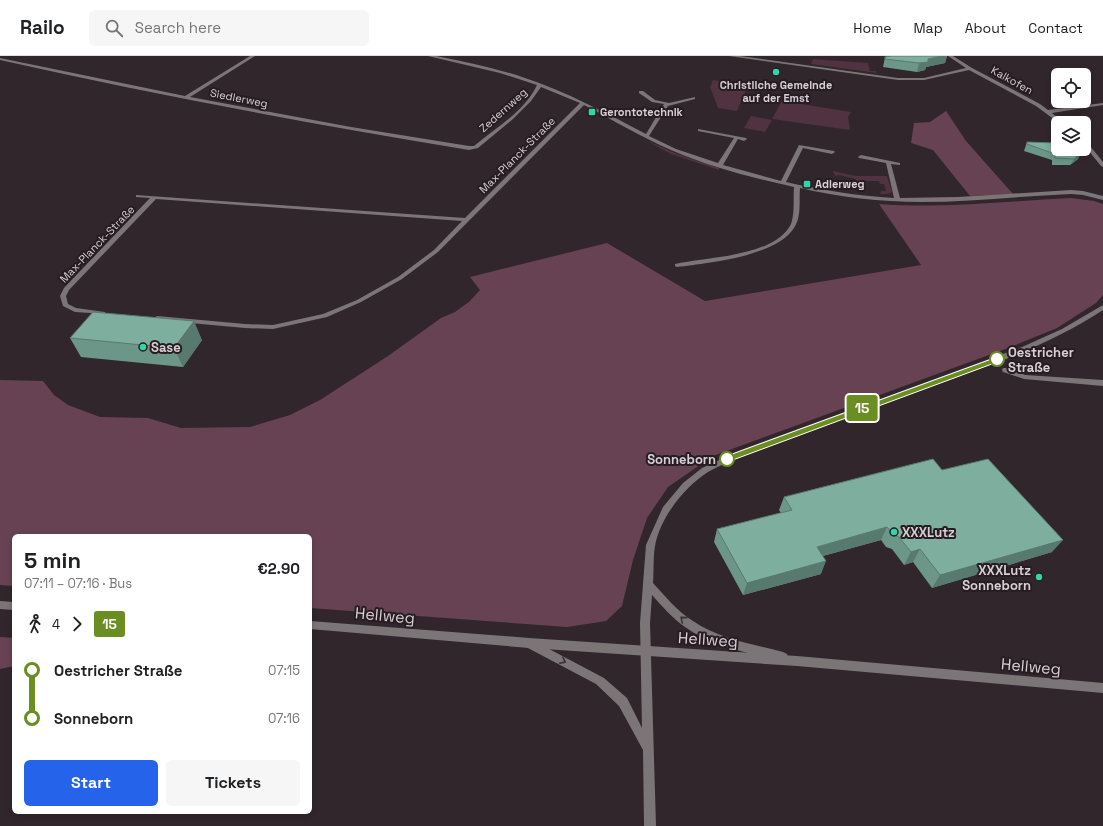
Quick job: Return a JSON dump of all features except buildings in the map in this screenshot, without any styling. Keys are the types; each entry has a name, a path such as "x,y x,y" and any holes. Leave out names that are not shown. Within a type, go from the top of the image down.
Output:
{"street":[{"path":"186,98 252,56"},
{"path":"430,56 510,74 583,103 688,155 797,186 848,195 921,200 1071,192 1083,193 1103,198"},
{"path":"731,56 898,79 924,79 970,69"},
{"name":"Kalkofen","path":"950,56 1053,116"},
{"name":"Siedlerweg","path":"0,59 186,98 363,131 469,148 476,147"},
{"name":"Zedernweg","path":"476,147 534,96 539,85"},
{"path":"641,92 654,101 667,103 665,105"},
{"path":"647,136 665,105 693,98"},
{"name":"Max-Planck-Straße","path":"147,317 261,327 284,326 325,316 359,301 400,278 436,251 583,103"},
{"path":"1048,112 1103,104"},
{"path":"700,130 744,139"},
{"path":"720,165 737,137"},
{"path":"783,183 801,146 832,152"},
{"path":"1091,150 1103,165"},
{"path":"861,157 898,164"},
{"path":"888,162 898,199"},
{"path":"677,265 752,252 772,245 785,235 794,224 797,186"},
{"path":"138,196 466,220"},
{"name":"Max-Planck-Straße","path":"111,314 75,310 65,305 63,296 66,289 155,197"},
{"path":"650,826 645,623 652,545 656,531 666,509 686,485 705,470 744,452 1057,335 1082,322 1103,307"},
{"path":"1006,370 1024,377 1103,382"},
{"path":"648,584 669,607 690,625 714,637 797,661"},
{"path":"0,605 12,606"},
{"name":"Hellweg","path":"312,625 529,643 797,661 1103,688"},
{"path":"529,643 600,682 623,702 648,749"}],"shaded area":[{"path":"813,59 868,63 870,71 876,71 877,73 811,64"},
{"path":"713,80 748,85 737,111 718,108 710,87"},
{"path":"782,101 851,112 848,117 850,130 772,119"},
{"path":"946,111 966,141 1013,194 970,196 933,150 911,143 914,123 930,122"},
{"path":"751,116 772,120 765,132 744,128"},
{"path":"645,140 680,155 719,168 719,170 671,154"},
{"path":"833,171 856,176 887,176 892,192 888,194 880,194 881,191 886,191 884,184 880,184 879,181 856,181 856,179 839,175 835,176"},
{"path":"1071,198 1094,201 1103,204 1103,295 1096,303 1057,328 1008,348 713,456 668,487 647,518 633,560 622,606 606,621 567,627 312,608 312,534 12,534 12,586 0,585 0,380 43,381 54,395 68,405 100,417 148,418 181,428 250,427 290,415 320,400 388,356 441,318 455,312 469,302 480,290 470,277 607,243 705,301 921,265 879,204 927,206"},
{"path":"0,637 12,638 12,666 0,669"}],"bus line":[{"name":"15","path":"727,459 818,424 997,359"}],"place":[{"name":"Christliche Gemeinde auf der Emst","path":"776,72"},
{"name":"Gerontotechnik","path":"592,112"},
{"name":"Adlerweg","path":"807,184"},
{"name":"Sase","path":"143,347"},
{"name":"Oestricher Straße","path":"997,359"},
{"name":"Sonneborn","path":"727,459"},
{"name":"XXXLutz","path":"894,532"},
{"name":"XXXLutz Sonneborn","path":"1039,577"}]}
